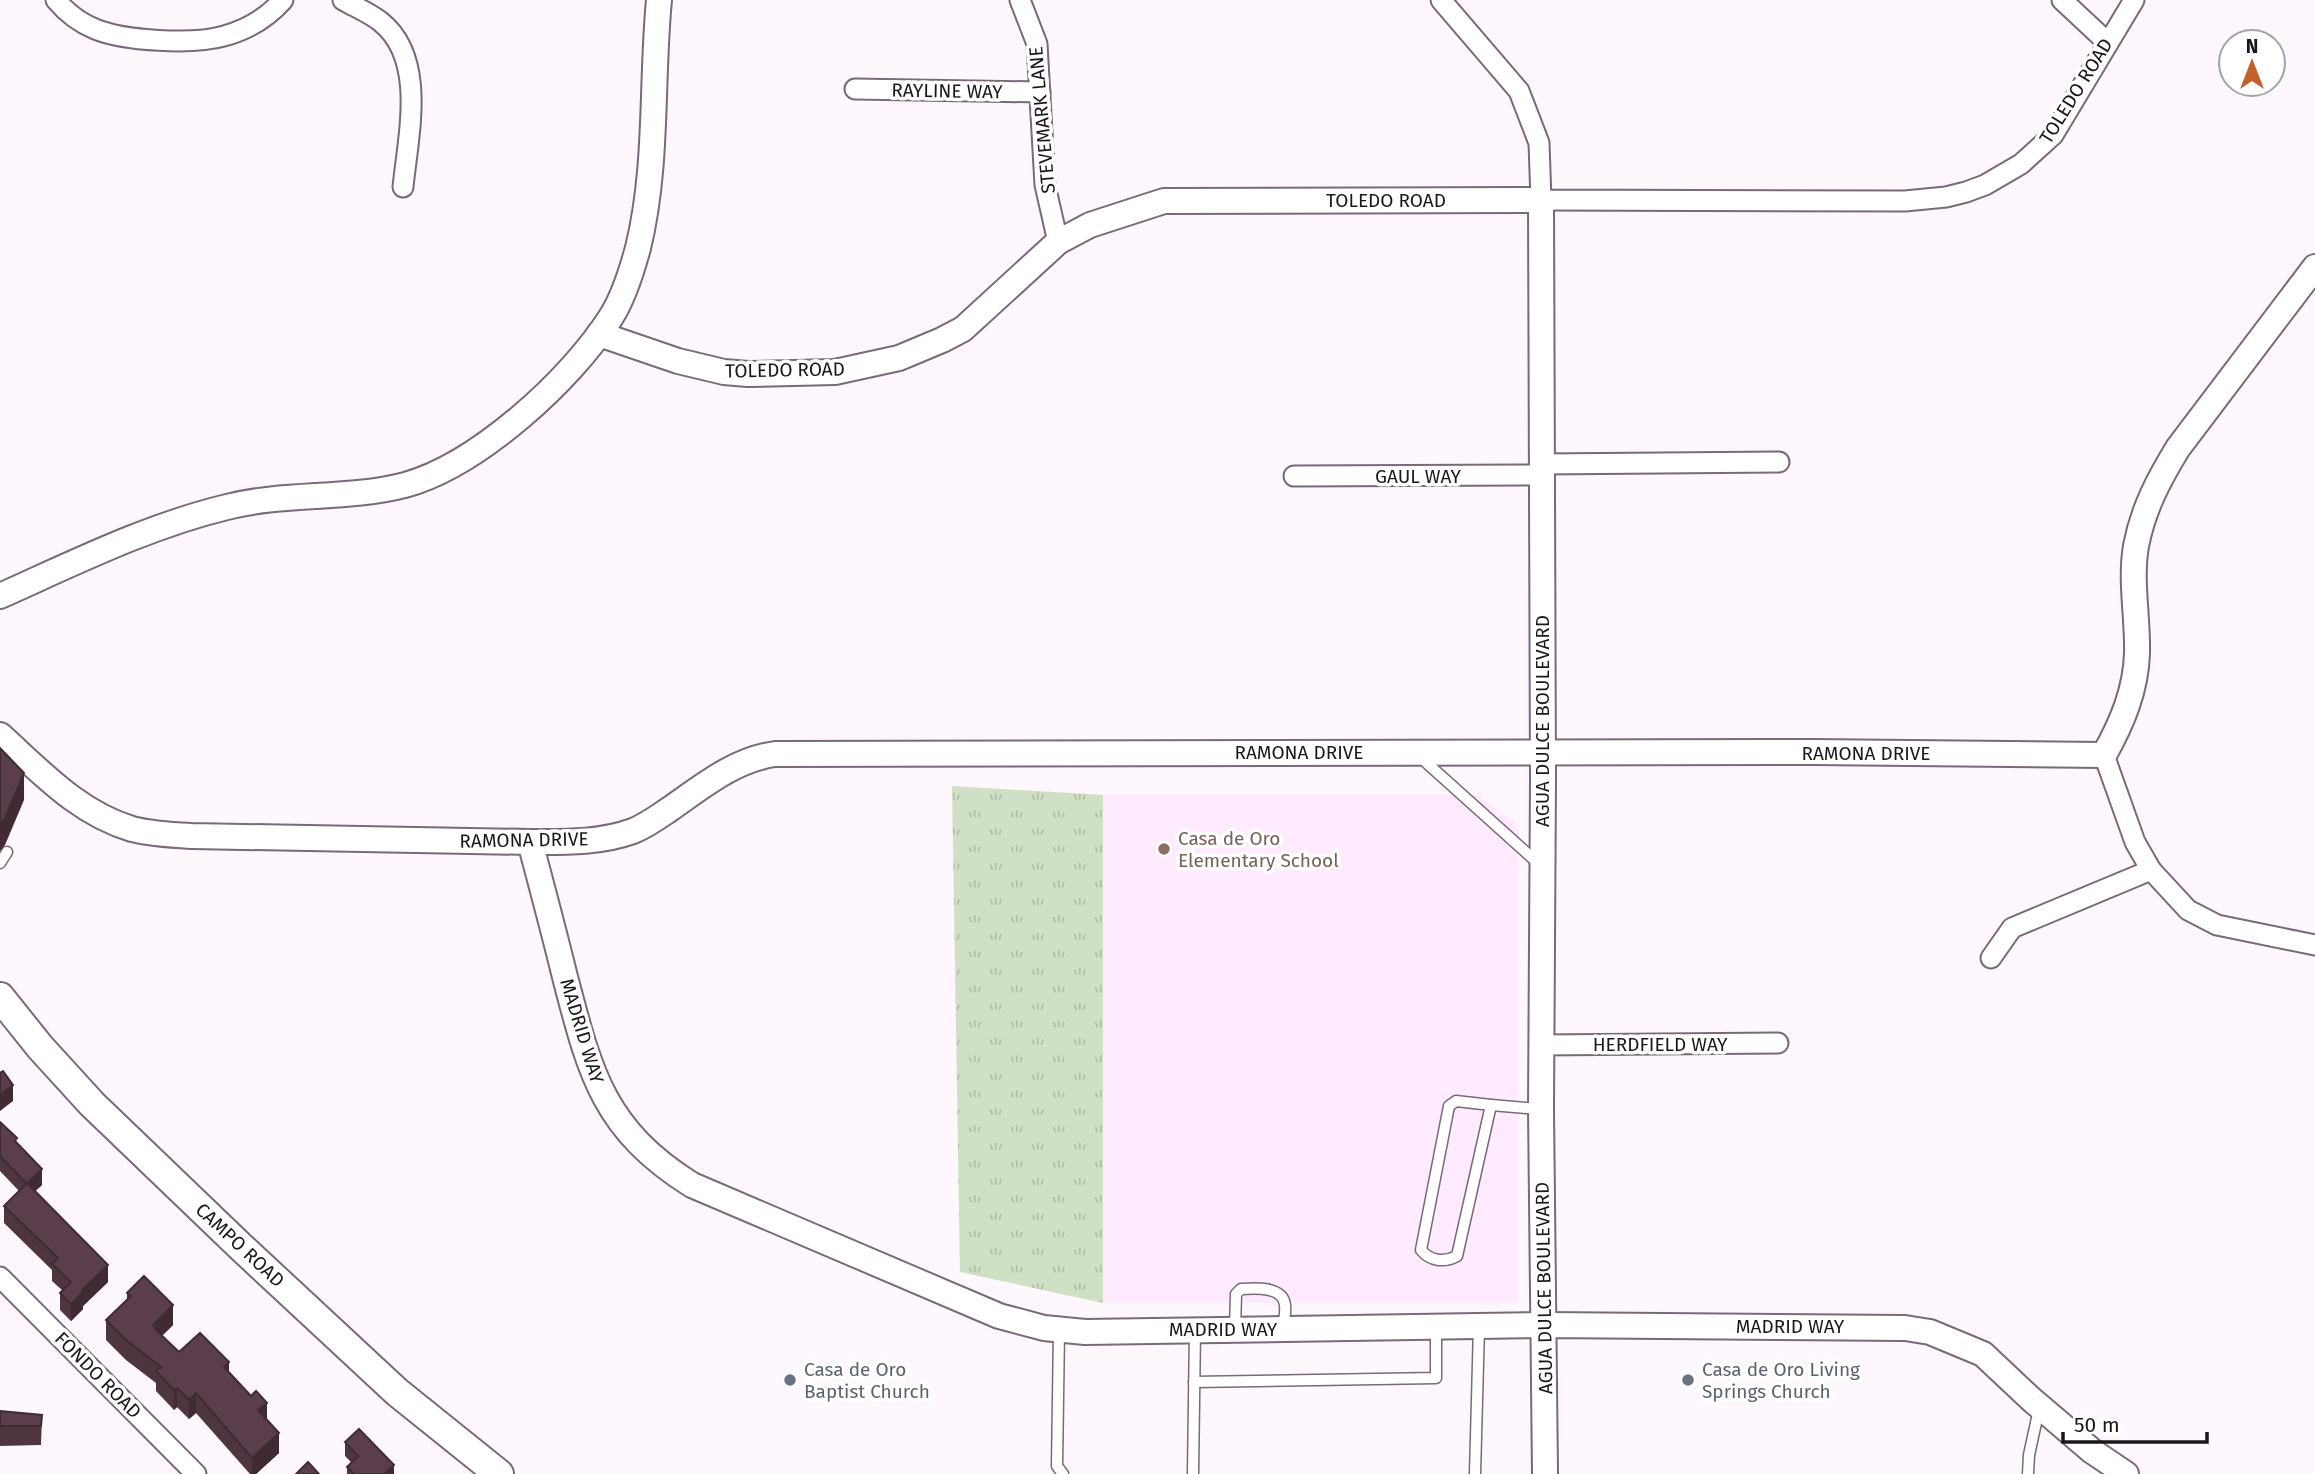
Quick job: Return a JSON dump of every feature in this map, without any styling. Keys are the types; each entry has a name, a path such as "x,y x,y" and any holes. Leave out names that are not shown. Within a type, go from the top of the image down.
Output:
{"main road":[{"name":"CAMPO ROAD","path":"0,997 40,1047 92,1104 231,1237 397,1392 499,1474"}],"street":[{"path":"56,0 70,14 96,30 125,37 164,40 206,40 236,32 264,17 283,0"},
{"path":"343,0 381,22 397,42 408,65 412,91 404,187"},
{"path":"0,596 146,532 229,506 383,489 427,478 479,449 542,398 599,334 613,314 637,250 649,199 655,35 659,0"},
{"name":"STEVEMARK LANE","path":"1020,0 1037,44 1045,185 1058,242"},
{"name":"AGUA DULCE BOULEVARD","path":"1441,0 1519,91 1539,143 1543,753 1541,1109 1545,1474"},
{"path":"2062,0 2107,42"},
{"name":"TOLEDO ROAD","path":"599,334 678,361 724,372 824,373 857,369 921,350 963,329 1058,242 1090,225 1164,201 1905,201 1946,197 1985,185 2021,164 2053,135 2134,0"},
{"name":"RAYLINE WAY","path":"855,89 1040,92"},
{"path":"2315,267 2178,448 2144,512 2134,574 2137,654 2135,675 2120,726 2104,755 2135,842 2151,870 2188,910 2217,925 2315,945"},
{"name":"GAUL WAY","path":"1294,477 1779,462"},
{"name":"RAMONA DRIVE","path":"0,735 69,797 121,825 149,832 192,836 530,842 580,842 635,831 730,769 754,758 775,754 1812,752 2104,755"},
{"name":"MADRID WAY","path":"530,842 591,1069 600,1090 618,1118 656,1159 683,1179 713,1194 999,1316 1044,1328 1085,1332 1479,1325 1905,1328 1930,1332 1983,1353 2092,1451 2126,1474"},
{"path":"1991,957 2012,928 2151,870"},
{"name":"HERDFIELD WAY","path":"1541,1045 1778,1043"},
{"name":"FONDO ROAD","path":"0,1277 196,1474"}],"lane":[{"path":"1414,752 1541,865"},
{"path":"0,863 7,852"},
{"path":"1491,1105 1457,1256 1448,1261 1426,1256 1421,1250 1422,1236 1449,1106 1456,1101 1541,1109"},
{"path":"1235,1329 1236,1294 1241,1289 1249,1289 1273,1291 1281,1295 1285,1304 1283,1329"},
{"path":"1475,1474 1479,1325"},
{"path":"1194,1382 1436,1378 1436,1326"},
{"path":"1059,1329 1057,1466 1063,1474"},
{"path":"1193,1474 1195,1329"},
{"path":"2028,1474 2033,1428 2040,1406"}],"shaded area":[{"path":"1103,795 1478,795 1518,825 1518,1303 1103,1303"}],"green space":[{"path":"952,786 1103,795 1103,1303 960,1272"}],"building":[{"path":"0,748 24,773 0,824"},
{"path":"3,1071 13,1085 0,1095 0,1073"},
{"path":"0,1122 42,1169 27,1184 0,1156"},
{"path":"27,1183 108,1265 71,1304 60,1293 71,1282 52,1264 58,1258 4,1206"},
{"path":"144,1276 173,1305 153,1325 156,1330 179,1352 200,1333 229,1362 224,1367 251,1396 256,1391 267,1403 258,1410 279,1433 252,1458 196,1393 189,1400 177,1388 174,1390 156,1371 161,1367 126,1340 106,1320 131,1296 127,1293"},
{"path":"0,1411 42,1415 41,1426 0,1426"},
{"path":"359,1429 394,1465 384,1474 354,1474 347,1467 358,1456 345,1442"},
{"path":"308,1462 319,1474 296,1474"}],"place":[{"name":"Casa de Oro Elementary School","path":"1164,849"},
{"name":"Casa de Oro Baptist Church","path":"790,1380"},
{"name":"Casa de Oro Living Springs Church","path":"1688,1380"}]}
